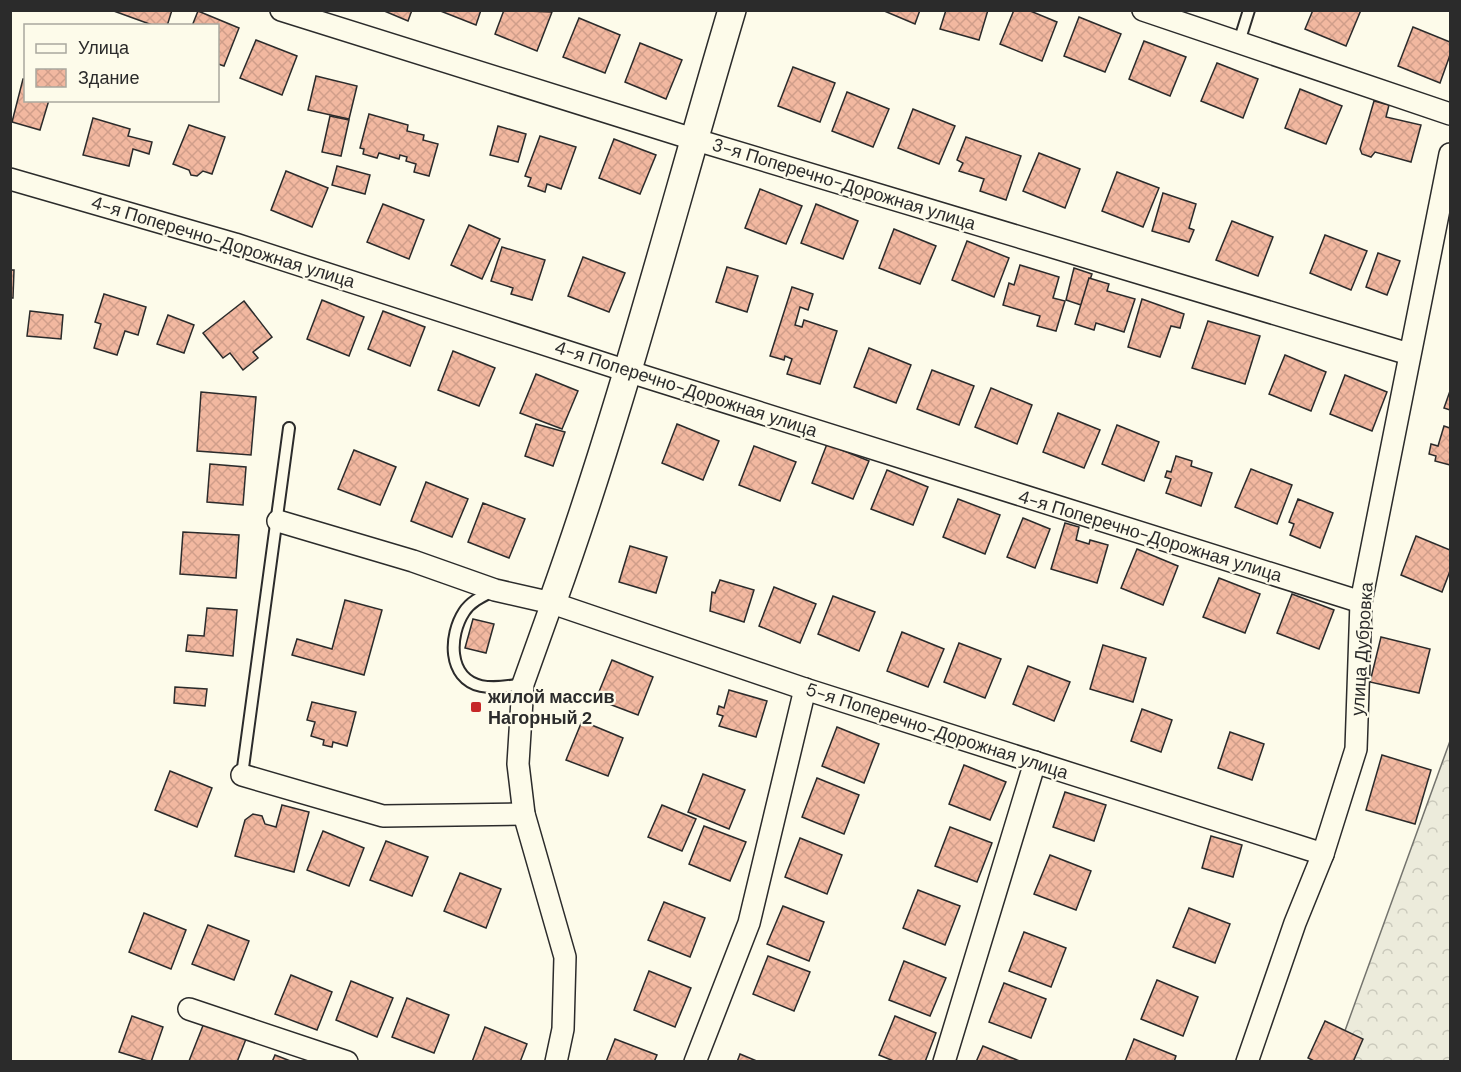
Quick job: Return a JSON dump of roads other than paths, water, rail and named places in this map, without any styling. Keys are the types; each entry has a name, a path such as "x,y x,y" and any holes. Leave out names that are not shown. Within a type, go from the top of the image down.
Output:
{"street":[{"name":"3-я Поперечно-Дорожная улица","path":"280,10 693,139 1409,354"},
{"path":"556,1062 563,1029 566,957 524,814 518,764 523,684 578,530 627,371 732,10"},
{"path":"1143,10 1450,114"},
{"name":"улица Дубровка","path":"1247,1062 1295,923 1323,854 1356,749 1361,602 1450,154"},
{"name":"4-я Поперечно-Дорожная улица","path":"10,179 235,244 627,371 1361,602"},
{"path":"278,521 413,561 495,590 552,603"},
{"name":"5-я Поперечно-Дорожная улица","path":"552,603 805,689 1323,854"},
{"path":"695,1062 749,923 805,689"},
{"path":"944,1062 1035,762"},
{"path":"242,775 383,816 524,814"},
{"path":"189,1009 347,1062"}],"lane":[{"path":"1239,42 1249,10"},
{"path":"242,775 289,428"},
{"path":"495,590 477,599 465,610 456,628 452,651 458,669 466,678 479,686 500,688 523,684"}],"place":[{"name":"жилой массив Нагорный 2","path":"476,707"}]}
